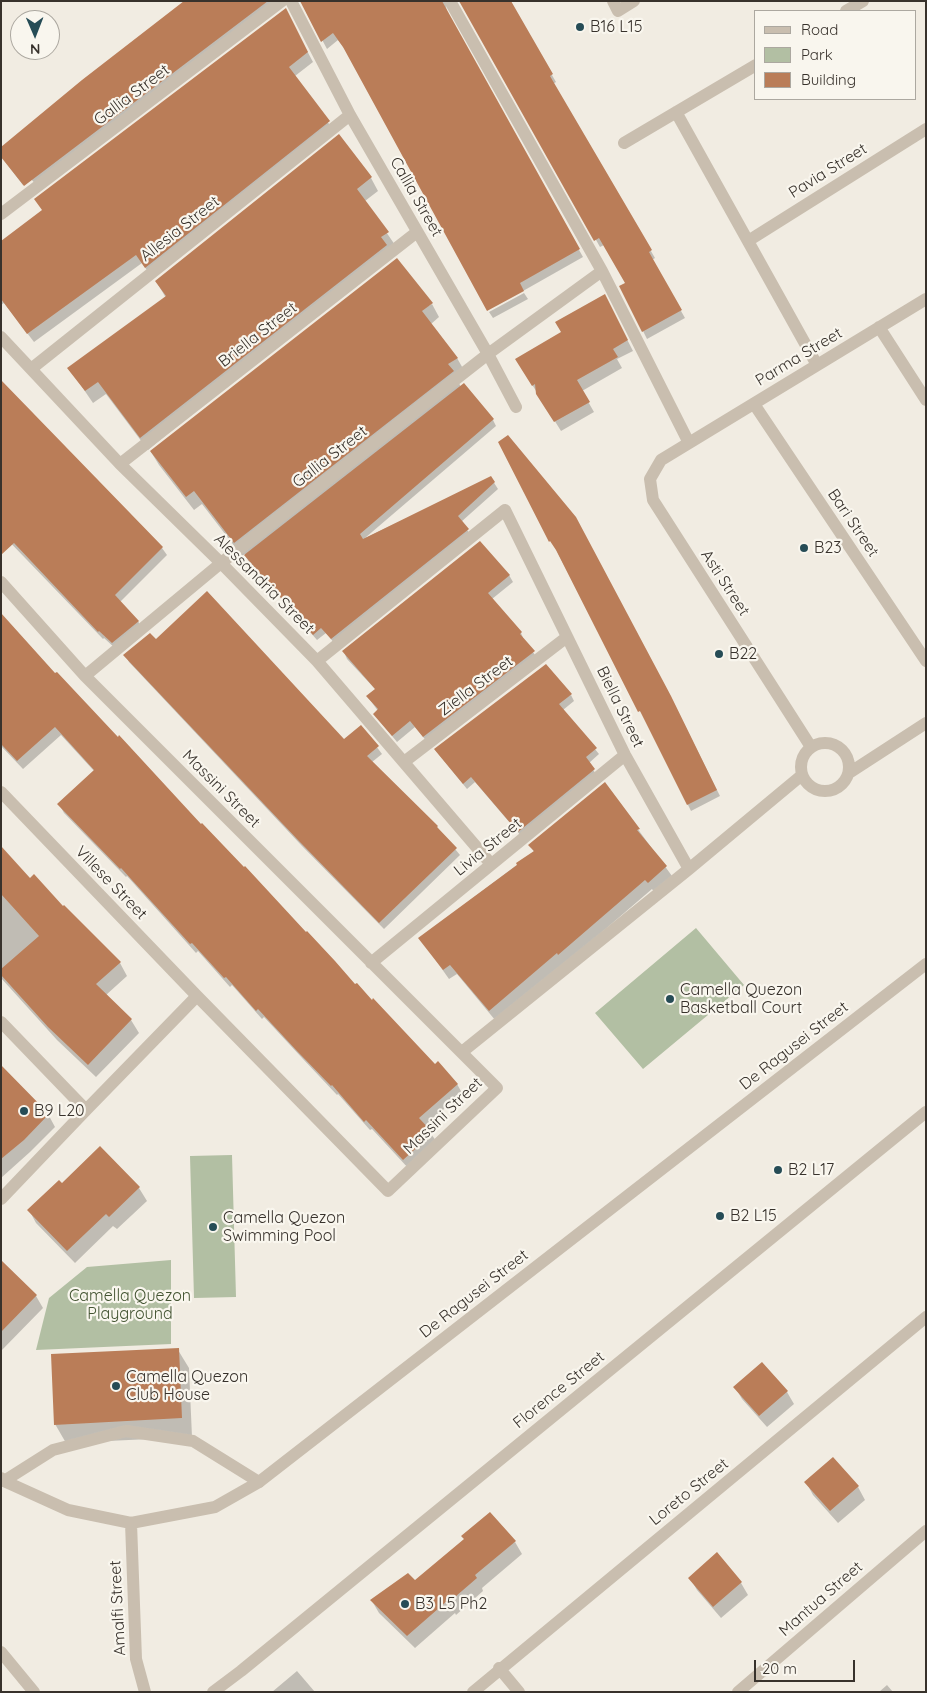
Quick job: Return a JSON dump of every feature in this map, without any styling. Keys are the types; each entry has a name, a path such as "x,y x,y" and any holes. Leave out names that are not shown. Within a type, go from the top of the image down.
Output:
{"street":[{"name":"Gallia Street","path":"1,214 282,1"},
{"name":"Callia Street","path":"291,1 350,115 488,354 516,407"},
{"path":"450,1 602,272 689,443"},
{"path":"616,6 634,1"},
{"path":"848,10 863,1"},
{"path":"624,143 754,66"},
{"path":"676,112 817,365"},
{"name":"Allesia Street","path":"31,369 350,115"},
{"name":"Pavia Street","path":"748,240 926,129"},
{"name":"Briella Street","path":"120,464 417,232"},
{"name":"Gallia Street","path":"85,676 221,562 488,354 602,272"},
{"name":"Parma Street","path":"689,443 926,299"},
{"path":"879,327 926,400"},
{"name":"Alessandria Street","path":"1,337 120,464 221,562 317,661 491,864"},
{"name":"Bari Street","path":"754,404 926,661"},
{"name":"Asti Street","path":"689,443 661,460 650,479 653,500 811,747"},
{"name":"Biella Street","path":"317,661 505,510 625,755 689,869"},
{"name":"Massini Street","path":"1,582 85,676 497,1088 388,1191 198,996"},
{"name":"Ziella Street","path":"404,762 568,637"},
{"path":"849,773 926,723"},
{"path":"819,743 836,745 847,756 850,764 849,773 841,786 826,792 818,791 805,782 802,775 802,759 811,747 819,743"},
{"name":"Livia Street","path":"371,963 625,755"},
{"path":"462,1052 689,869 802,775"},
{"name":"Villese Street","path":"1,792 198,996"},
{"name":"De Ragusei Street","path":"3,1480 68,1510 131,1522 214,1507 259,1482 926,964"},
{"path":"1,1199 198,996"},
{"path":"1,1022 86,1110"},
{"name":"Florence Street","path":"212,1692 241,1671 926,1112"},
{"name":"Loreto Street","path":"473,1692 926,1317"},
{"path":"3,1480 53,1450 126,1431 193,1441 259,1482"},
{"name":"Amalfi Street","path":"131,1522 136,1658 145,1692"},
{"name":"Mantua Street","path":"738,1692 926,1531"},
{"path":"1,1652 34,1692"},
{"path":"500,1668 520,1692"}],"green space":[{"name":"Camella Quezon Basketball Court","path":"696,928 744,985 643,1069 595,1013"},
{"name":"Camella Quezon Swimming Pool","path":"232,1155 236,1297 194,1298 190,1156"},
{"name":"Camella Quezon Playground","path":"171,1260 171,1344 36,1350 49,1298 87,1267"}],"building":[{"path":"184,1 268,1 24,186 1,157 1,147 82,80"},
{"path":"300,1 442,1 580,249 520,283 524,291 487,311 343,47 333,33 321,42"},
{"path":"459,1 511,1 553,74 550,76 652,250 649,252 682,310 642,332 619,286 625,283 599,238 594,241"},
{"path":"286,8 308,52 289,67 330,121 145,268 136,255 27,334 1,299 1,241 42,210 34,199"},
{"path":"339,134 372,177 357,189 389,232 381,237 387,245 140,438 98,382 85,391 67,368 166,296 155,281"},
{"path":"397,258 433,303 422,311 458,358 448,364 454,371 234,543 194,491 186,497 150,451"},
{"path":"605,294 628,340 613,349 618,357 577,380 590,402 554,422 536,394 535,384 532,386 515,359 561,332 555,322"},
{"path":"1,380 163,547 115,595 139,621 112,643 98,632 14,543 1,555"},
{"path":"464,383 494,419 360,534 363,539 491,476 495,482 458,516 469,529 331,639 321,628 313,635 244,555"},
{"path":"508,435 576,517 671,696 717,790 687,805 640,711 638,712 556,550 549,542 498,442"},
{"path":"480,541 510,575 488,593 522,632 520,634 535,651 423,737 410,721 392,736 373,714 378,709 366,696 375,689 342,651"},
{"path":"207,591 344,739 361,725 379,746 367,756 438,826 457,848 379,923 123,655 150,633 156,639"},
{"path":"1,613 55,673 57,672 118,737 119,735 201,824 245,866 355,984 357,983 372,1000 373,998 435,1064 438,1061 458,1084 419,1118 433,1133 403,1160 366,1120 364,1122 332,1085 258,1009 256,1011 226,977 224,978 192,943 190,944 121,868 57,804 94,770 55,727 17,761 1,744"},
{"path":"546,664 572,694 559,704 597,748 586,757 595,769 518,832 471,777 463,784 434,749"},
{"path":"605,782 640,829 637,830 667,866 648,883 645,880 489,1011 450,965 443,970 418,938 534,851 528,845"},
{"path":"1,846 30,878 34,874 63,906 121,962 96,984 132,1019 88,1065 48,1027 1,975 1,969 39,936 1,894"},
{"path":"1,1065 49,1114 24,1140 1,1159"},
{"path":"100,1146 140,1187 109,1217 106,1214 67,1251 27,1210 59,1180 62,1183"},
{"path":"1,1260 37,1295 1,1332"},
{"name":"Camella Quezon Club House","path":"179,1348 182,1418 54,1425 51,1354"},
{"path":"762,1362 788,1391 759,1416 733,1387"},
{"path":"833,1457 859,1486 830,1511 804,1482"},
{"path":"490,1512 516,1541 475,1575 477,1578 407,1636 370,1600 408,1573 415,1580 464,1539 461,1536"},
{"path":"717,1552 742,1582 713,1607 688,1578"}],"place":[{"name":"B16 L15","path":"580,27"},
{"name":"B23","path":"804,548"},
{"name":"B22","path":"719,654"},
{"name":"Camella Quezon Basketball Court","path":"670,999"},
{"name":"B9 L20","path":"24,1111"},
{"name":"B2 L17","path":"778,1170"},
{"name":"B2 L15","path":"720,1216"},
{"name":"Camella Quezon Swimming Pool","path":"213,1227"},
{"name":"Camella Quezon Club House","path":"116,1386"},
{"name":"B3 L5 Ph2","path":"405,1604"}]}
